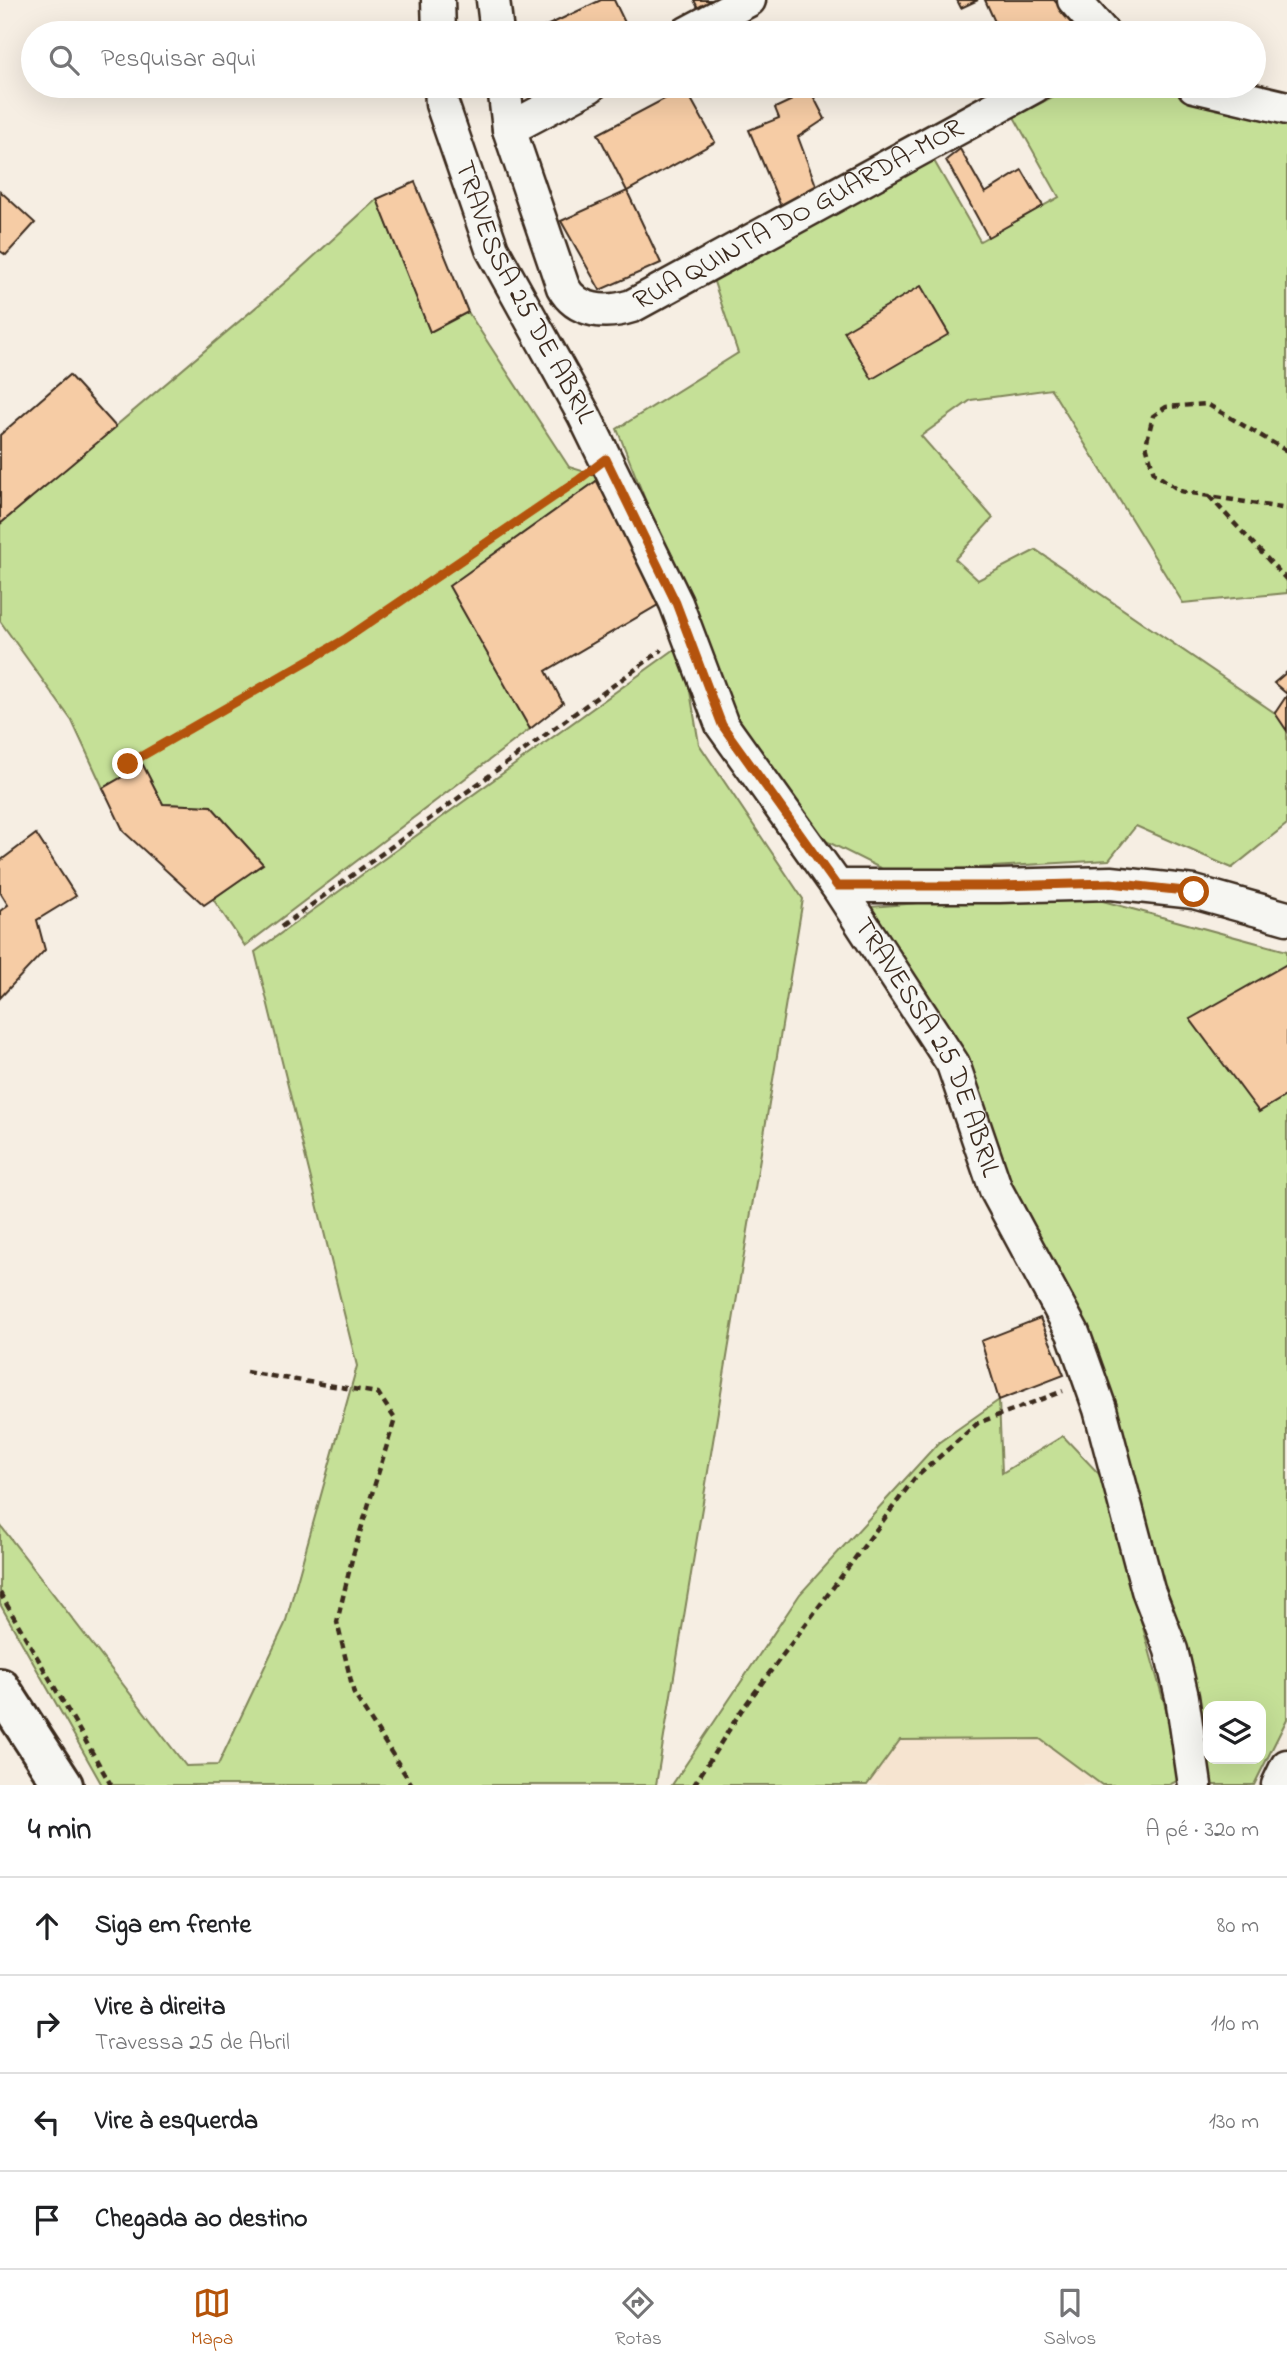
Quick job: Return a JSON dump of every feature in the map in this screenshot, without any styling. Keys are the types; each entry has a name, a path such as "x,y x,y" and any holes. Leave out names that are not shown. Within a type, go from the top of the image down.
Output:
{"highway":[{"path":"0,1689 48,1785"},
{"path":"0,1689 63,1785"}],"street":[{"path":"438,0 439,21"},
{"path":"493,0 496,21"},
{"path":"710,21 749,0"},
{"path":"1074,0 1092,21"},
{"name":"TRAVESSA 25 DE ABRIL","path":"442,98 492,249 584,415 676,603 722,725 837,886 953,1064 996,1189 1073,1333 1100,1409 1148,1590 1171,1650 1182,1697 1195,1785"},
{"path":"505,98 509,130 568,98"},
{"name":"RUA QUINTA DO GUARDA-MOR","path":"509,130 563,287 572,300 590,308 610,311 632,306 1013,98"},
{"path":"1245,98 1287,108"},
{"path":"837,886 1111,883 1194,892 1287,918"},
{"path":"1278,1785 1287,1766"}],"path":[{"path":"1287,451 1207,404 1166,407 1153,416 1146,445 1154,473 1180,491 1287,509"},
{"path":"128,764 344,640 606,459"},
{"path":"1208,496 1287,580"},
{"path":"281,927 687,632"},
{"path":"246,1372 378,1393 395,1419 352,1555 337,1622 354,1694 412,1785"},
{"path":"694,1785 741,1711 914,1479 978,1423 1090,1381"},
{"path":"0,1593 111,1785"}],"shaded area":[{"path":"1040,1739 1102,1785 867,1785 900,1740"}],"green space":[{"path":"1050,98 1200,98 1287,118 1287,593 1183,603 1051,389 971,400 921,436 993,518 955,559 978,580 1036,550 1275,713 1287,728 1287,824 1232,868 1136,826 1109,860 890,873 826,841 732,718 617,429 738,353 712,276 933,159 980,241 1059,197 1014,117"},
{"path":"377,199 430,331 468,312 569,467 602,477 450,586 530,729 245,946 213,899 262,864 211,806 163,804 143,766 103,788 72,721 0,621 0,524 288,280"},
{"path":"682,644 699,744 803,899 656,1785 102,1785 0,1604 0,1525 186,1766 218,1765 285,1624 357,1366 255,952"},
{"path":"1066,891 1287,951 1287,964 1259,1112 1287,1095 1287,1719 1266,1761 1266,1701 1203,1701 1203,1715 1082,1318 1012,1186 963,1059 870,907"},
{"path":"999,1400 1002,1473 1063,1436 1100,1475 1185,1777 1169,1785 1102,1785 1040,1739 900,1740 867,1785 672,1785 800,1594 938,1443"},
{"path":"1206,1764 1264,1764 1254,1785 1207,1785"}],"building":[{"path":"601,0 614,0 624,21 557,21"},
{"path":"694,0 718,0 699,10"},
{"path":"957,0 978,0 961,8"},
{"path":"985,0 1054,0 1072,21 995,21"},
{"path":"666,98 691,98 715,142 627,191 598,134"},
{"path":"791,98 814,98 825,119 798,137 820,196 785,216 749,130 779,118 775,108 792,100"},
{"path":"960,149 985,193 1022,170 1043,206 988,237 946,160"},
{"path":"415,182 468,312 430,332 377,199"},
{"path":"0,191 35,223 6,255 0,251"},
{"path":"627,191 661,263 600,290 561,221"},
{"path":"921,286 949,334 872,379 844,331"},
{"path":"69,375 116,427 0,524 0,435"},
{"path":"602,477 663,602 546,671 563,703 530,729 449,586"},
{"path":"1287,672 1287,694 1274,683"},
{"path":"1287,695 1287,731 1275,713"},
{"path":"143,765 163,804 211,806 263,864 204,905 124,832 103,788"},
{"path":"36,834 76,896 37,920 45,950 0,998 0,911 8,905 0,892 0,861"},
{"path":"1287,964 1287,1095 1259,1112 1190,1019"},
{"path":"1040,1318 1064,1375 999,1400 981,1341"}],"route":[{"path":"128,764 344,640 606,459 676,603 722,725 837,886 1111,883 1194,892"}]}
